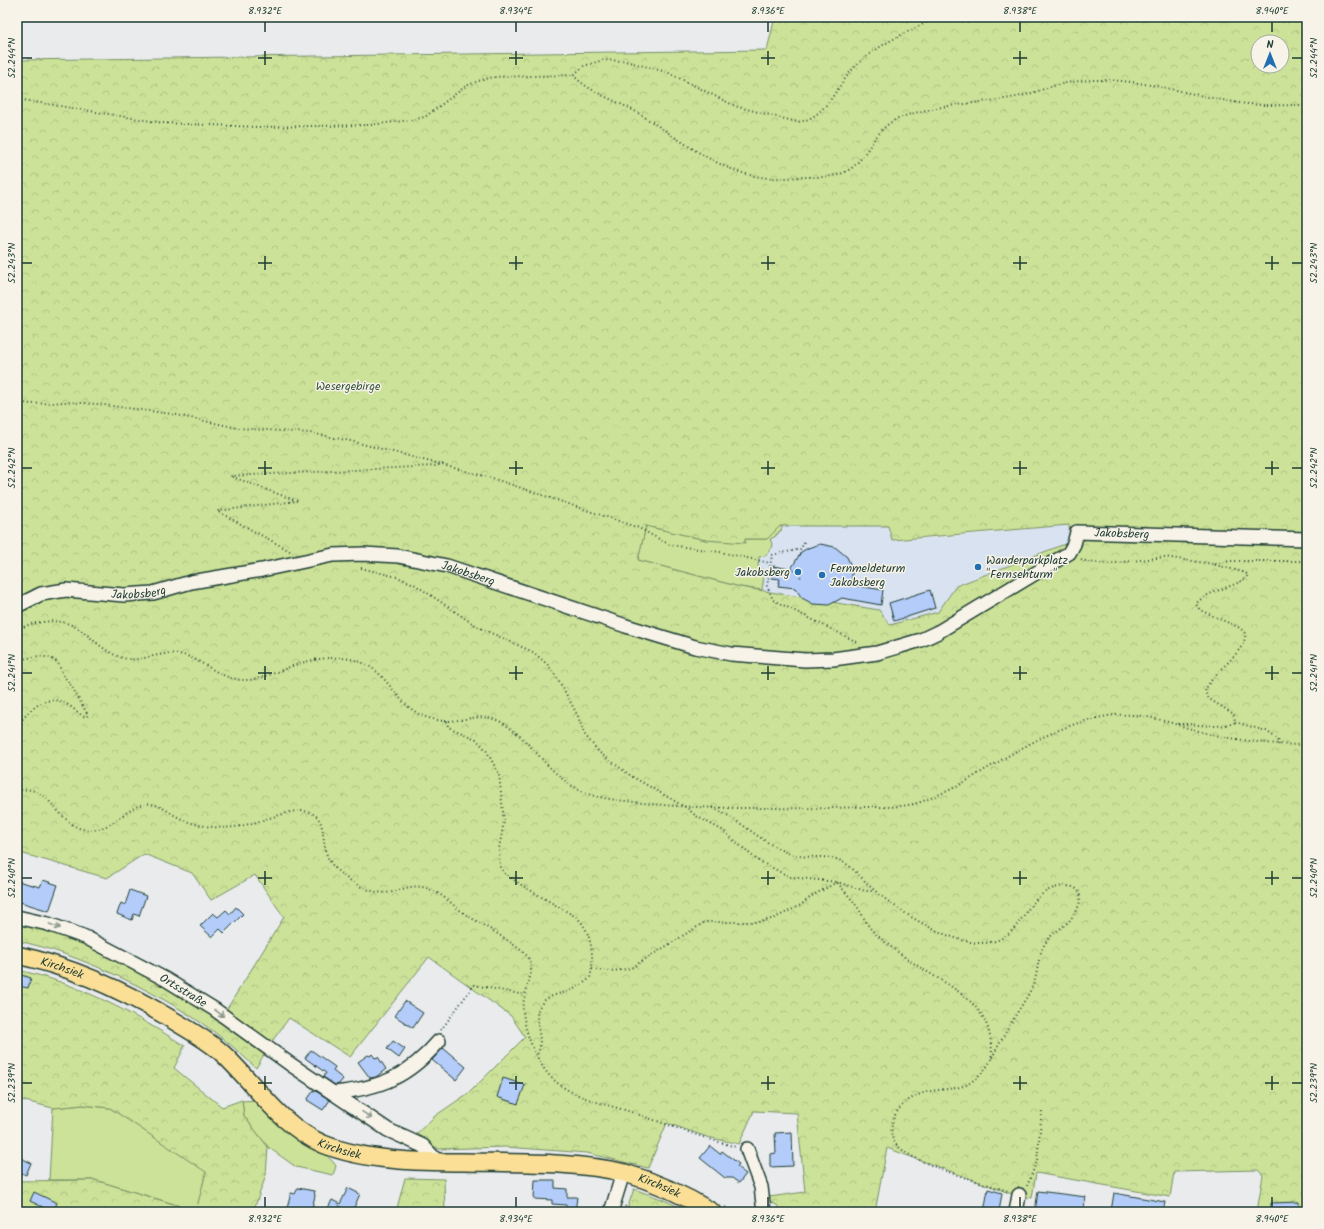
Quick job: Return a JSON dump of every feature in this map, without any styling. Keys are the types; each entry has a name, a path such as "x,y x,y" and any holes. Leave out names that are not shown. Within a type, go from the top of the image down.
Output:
{"main road":[{"name":"Kirchsiek","path":"17,955 56,965 95,980 161,1012 219,1050 238,1068 284,1119 303,1133 324,1144 349,1151 412,1161 576,1166 622,1173 674,1190 712,1212"}],"street":[{"name":"Jakobsberg","path":"17,606 41,594 66,590 124,595 154,593 191,582 262,570 333,555 398,556 447,566 626,626 695,647 731,654 805,660 833,659 877,653 921,640 938,632 1069,553 1074,544 1077,532 1307,539"},
{"name":"Ortsstraße","path":"17,917 48,924 85,937 159,975 214,1009 388,1130 423,1146 438,1162"},
{"path":"334,1093 366,1089 387,1082 408,1071 427,1055 439,1041"},
{"path":"747,1149 761,1187 764,1212"},
{"path":"611,1212 622,1173"},
{"path":"1016,1212 1019,1195"}],"path":[{"path":"17,99 163,123 265,127 370,125 425,117 466,86 485,79 493,77 573,74 584,66 603,60 624,61 668,72 735,106 797,122 806,121 822,111 852,70 868,55 938,17"},
{"path":"573,74 581,83 636,112 713,160 735,170 759,177 781,178 838,174 851,169 860,160 874,138 884,126 897,119 916,112 1018,96 1066,83 1099,80 1136,82 1258,105 1307,105"},
{"path":"17,402 31,404 66,402 97,404 172,414 238,428 310,434 351,441 492,478 639,528 670,545 720,552 770,563"},
{"path":"310,559 302,554 286,550 217,511 296,501 230,476 435,466 443,464"},
{"path":"804,542 801,549 772,555 767,586 773,600 860,643"},
{"path":"1069,553 1088,562 1099,564 1164,557 1213,564 1228,570 1244,572 1248,575 1240,582 1224,587 1204,597 1196,604 1200,610 1240,628 1245,633 1244,642 1229,662 1208,684 1205,692 1209,699 1234,714 1235,722"},
{"path":"1213,564 1238,561 1307,561"},
{"path":"770,566 801,572 800,580"},
{"path":"356,567 370,569 414,584 478,627 533,652 548,665 559,681 578,716 584,734 600,753 632,776 687,808 696,816 722,830 757,860 790,877 837,882 865,891 875,891"},
{"path":"17,631 25,626 39,622 56,620 71,623 110,653 120,657 131,660 169,653 181,654 228,677 242,680 256,680 313,660 350,659 361,662 373,668 385,678 406,704 417,713 433,719 447,721 469,717 486,717 500,721 515,733 555,774 586,793 602,797 687,808 831,808 911,805 950,791 1025,746 1058,729 1086,720 1119,715 1138,714 1241,740 1279,745 1307,745"},
{"path":"17,660 39,656 51,658 58,663 63,675 72,687 88,715 86,717 82,716 68,704 60,701 46,701 30,710 17,726"},
{"path":"447,721 448,727 476,740 486,750 499,774 504,821 498,854 500,867 505,874 523,886 550,900 582,921 588,935 592,969 590,978 580,986 548,998 539,1008 537,1014 540,1048 536,1056"},
{"path":"1175,724 1194,723 1225,727 1235,722 1266,732 1278,740 1279,745"},
{"path":"17,791 28,790 38,793 76,827 90,830 101,828 144,804 155,805 183,820 214,828 254,824 296,811 309,812 320,818 328,857 340,873 361,887 373,892 390,892 412,886 431,889 463,913 508,940 525,953 532,963 531,975 525,995 524,1017 536,1056 544,1070 555,1081 567,1090 592,1100 705,1138 747,1149"},
{"path":"711,808 737,820 778,848 808,858 835,859 843,862 875,891 925,924 952,937 980,943 993,942 1010,933 1031,904 1056,887 1071,886 1080,892 1080,899 1076,913 1046,942 1039,959 1033,986 991,1060 978,1076 966,1085 919,1094 905,1103 896,1112 892,1123 892,1134 895,1142 905,1152 919,1160 1019,1195 1027,1187 1032,1177 1036,1161 1042,1110"},
{"path":"592,969 620,971 631,968 705,922 740,923 775,918 801,905 812,896 837,882"},
{"path":"837,882 851,898 867,925 876,935 917,965 962,994 973,1004 989,1031 992,1046 991,1060"},
{"path":"439,1041 441,1030 474,985 525,995"}],"shaded area":[{"path":"1069,525 1070,542 956,586 938,612 889,625 879,610 762,590 764,573 758,566 759,556 767,539 780,526 888,526 892,540 935,538"}],"green space":[{"name":"Wesergebirge","path":"775,17 1307,17 1307,1212 1257,1212 1263,1175 1258,1170 1174,1172 1170,1197 1036,1173 1032,1198 1012,1194 887,1148 875,1212 780,1212 778,1206 769,1201 769,1197 805,1192 797,1113 754,1111 739,1144 707,1137 667,1123 648,1168 587,1153 505,1147 438,1149 412,1138 435,1116 470,1092 525,1037 511,1016 429,957 350,1057 289,1018 270,1044 225,1012 284,917 255,875 211,900 192,873 144,854 107,878 17,852 17,60 767,50","holes":["1069,525 1070,542 956,586 938,612 890,625 879,610 740,587 638,560 646,526 706,540 745,543 745,539 767,539 780,526 888,526 892,540"]},
{"path":"646,526 706,540 745,542 745,539 767,539 780,526 782,526 781,531 770,539 773,546 765,556 759,557 758,566 763,571 764,580 762,590 740,587 638,560"},
{"path":"17,922 32,924 104,950 171,985 266,1051 256,1068 226,1041 202,1023 152,993 96,966 68,955 17,941"},
{"path":"17,970 61,982 104,1000 146,1022 185,1046 174,1068 222,1107 242,1100 244,1116 268,1147 266,1175 253,1212 17,1212 17,1181 95,1180 196,1211 206,1172 110,1108 83,1105 53,1108 17,1099"},
{"path":"256,1100 284,1130 328,1157 336,1166 333,1175 296,1167 268,1147 244,1116 242,1101"},
{"path":"83,1105 110,1108 206,1171 197,1211 95,1180 49,1180 53,1108"},
{"path":"405,1178 444,1179 445,1212 396,1212"},
{"path":"634,1189 664,1200 689,1212 626,1212"}],"building":[{"name":"Fernmeldeturm Jakobsberg","path":"820,544 835,547 847,557 852,568 852,585 883,590 881,605 842,598 829,605 813,604 802,598 795,588 778,586 780,579 772,578 773,566 791,569 801,552"},
{"path":"930,590 935,608 894,621 889,603"},
{"path":"43,880 58,885 49,911 17,901 17,881 40,887"},
{"path":"130,890 146,896 139,916 134,914 132,920 117,914 121,903 125,905"},
{"path":"236,907 243,914 224,933 220,929 212,937 200,926 213,913 218,917 226,910 230,914"},
{"path":"21,975 31,978 28,988 19,986"},
{"path":"405,1001 423,1013 413,1028 395,1016"},
{"path":"393,1041 405,1049 399,1058 387,1049"},
{"path":"443,1048 466,1067 456,1080 432,1060"},
{"path":"311,1050 335,1067 333,1071 343,1079 339,1084 335,1085 323,1077 326,1073 305,1058"},
{"path":"372,1054 375,1058 378,1057 386,1069 376,1077 370,1078 358,1062"},
{"path":"503,1078 525,1085 518,1104 497,1097"},
{"path":"314,1090 330,1100 323,1110 307,1100"},
{"path":"792,1132 793,1166 770,1167 770,1154 776,1153 775,1133"},
{"path":"710,1146 720,1154 722,1151 739,1164 737,1167 746,1174 739,1183 732,1178 725,1178 700,1158"},
{"path":"17,1156 31,1163 26,1175 17,1171"},
{"path":"535,1180 555,1180 555,1188 567,1189 567,1197 577,1197 575,1212 566,1212 566,1205 552,1204 552,1200 534,1199"},
{"path":"298,1188 314,1191 315,1196 311,1212 286,1212 291,1193 295,1194"},
{"path":"348,1188 360,1194 352,1212 339,1206 336,1212 326,1212 332,1200 340,1204"},
{"path":"988,1189 1002,1193 999,1212 984,1212"},
{"path":"1038,1191 1086,1197 1083,1212 1035,1212"},
{"path":"34,1192 57,1203 53,1212 30,1201"},
{"path":"1114,1193 1165,1202 1163,1212 1111,1211"},
{"path":"1299,1202 1299,1212 1271,1212 1271,1203"}],"place":[{"name":"Wanderparkplatz \"Fernsehturm\"","path":"978,567"},
{"name":"Jakobsberg","path":"798,572"},
{"name":"Fernmeldeturm Jakobsberg","path":"822,575"}]}
